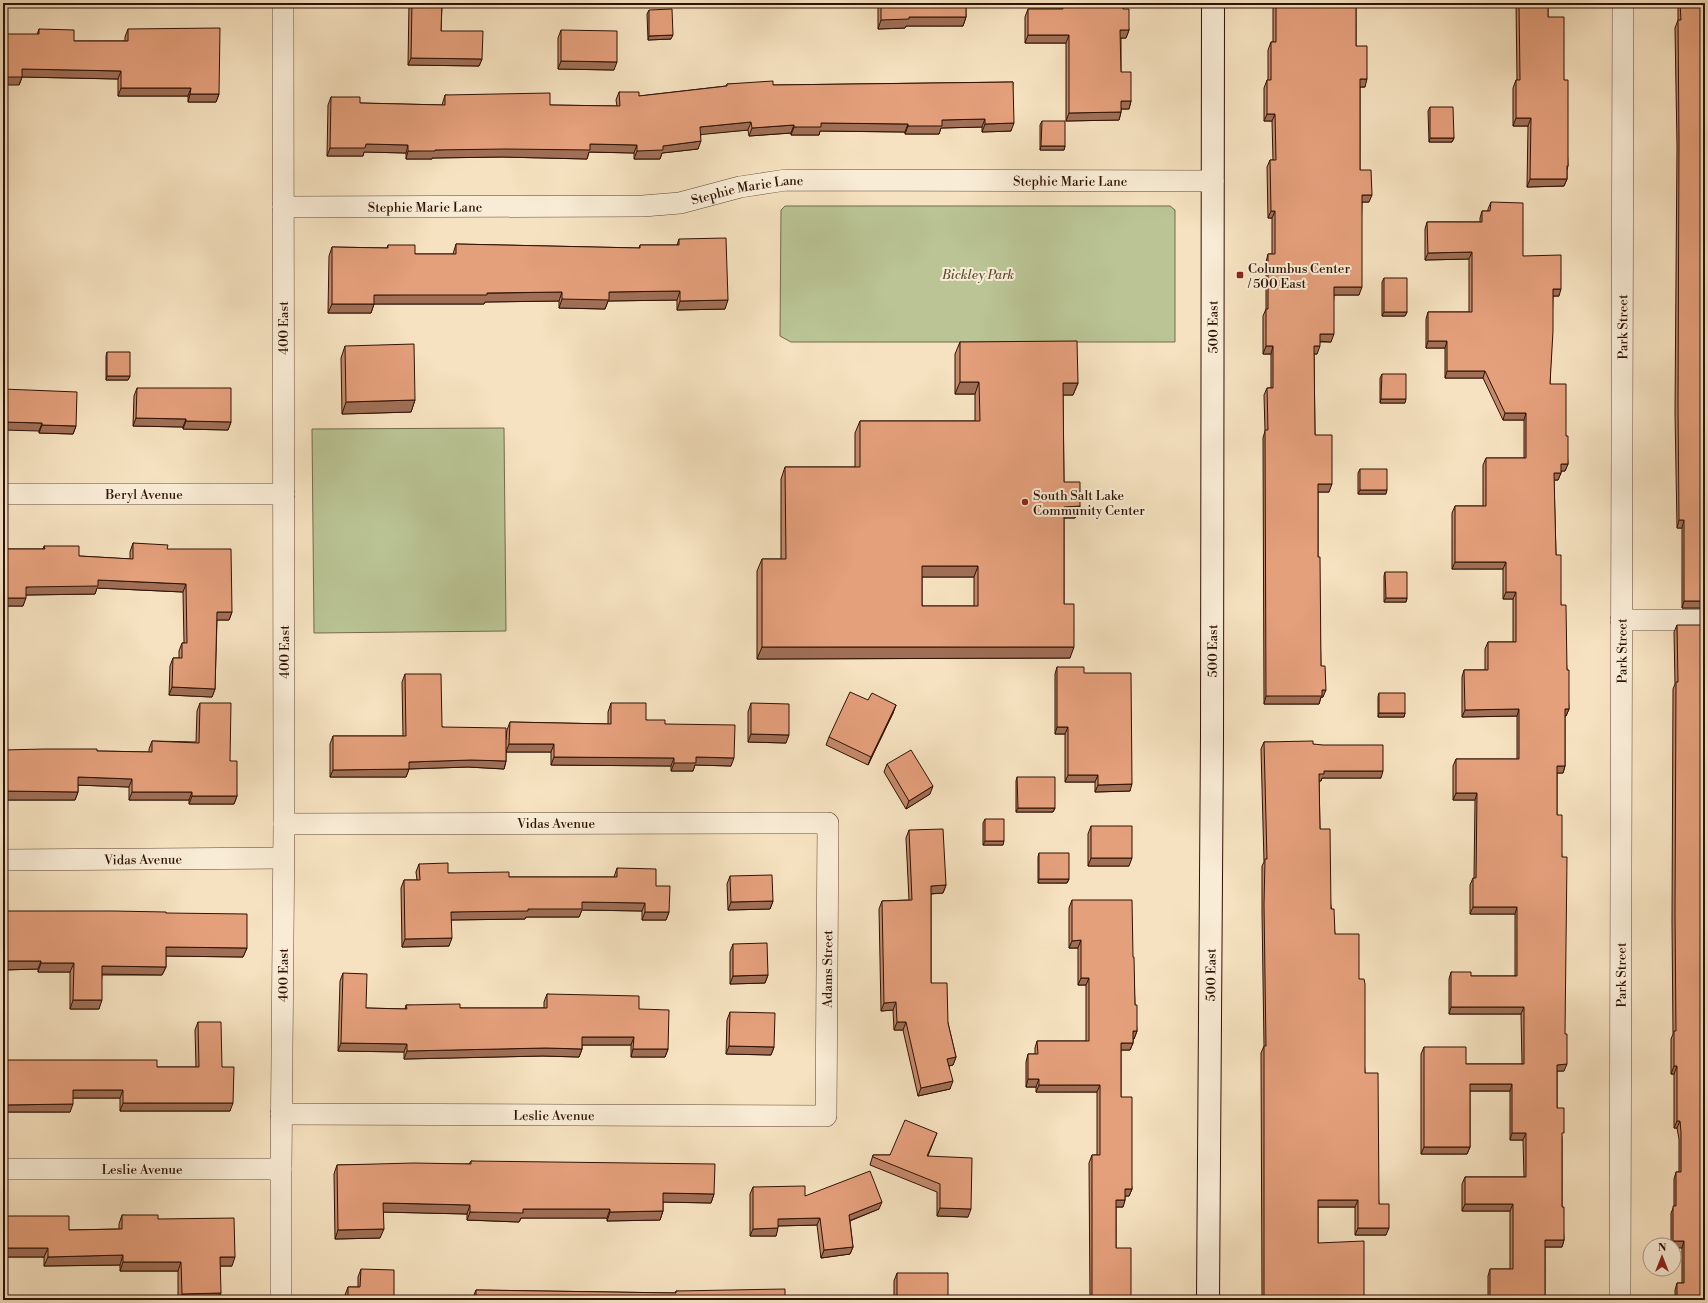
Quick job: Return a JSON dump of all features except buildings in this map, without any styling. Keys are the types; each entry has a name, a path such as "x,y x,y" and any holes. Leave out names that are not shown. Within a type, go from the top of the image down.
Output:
{"street":[{"name":"400 East","path":"281,1300 280,1169 282,1114 284,824 283,3"},
{"name":"500 East","path":"1208,1300 1212,744 1213,3"},
{"name":"Park Street","path":"1620,1300 1623,3"},
{"name":"Stephie Marie Lane","path":"283,207 644,206 680,203 740,186 786,180 1213,181"},
{"name":"Beryl Avenue","path":"3,494 284,494"},
{"path":"1621,620 1705,620"},
{"name":"Vidas Avenue","path":"284,824 828,823"},
{"name":"Adams Street","path":"826,1116 828,823"},
{"name":"Vidas Avenue","path":"3,860 283,858"},
{"name":"Leslie Avenue","path":"282,1114 826,1116"},
{"name":"Leslie Avenue","path":"3,1169 280,1169"}],"green space":[{"name":"Bickley Park","path":"785,206 1170,206 1175,210 1175,342 791,342 780,336 781,210"},
{"path":"504,428 506,631 314,633 312,429"}],"place":[{"name":"Columbus Center / 500 East","path":"1240,275"},
{"name":"South Salt Lake Community Center","path":"1025,502"}]}
